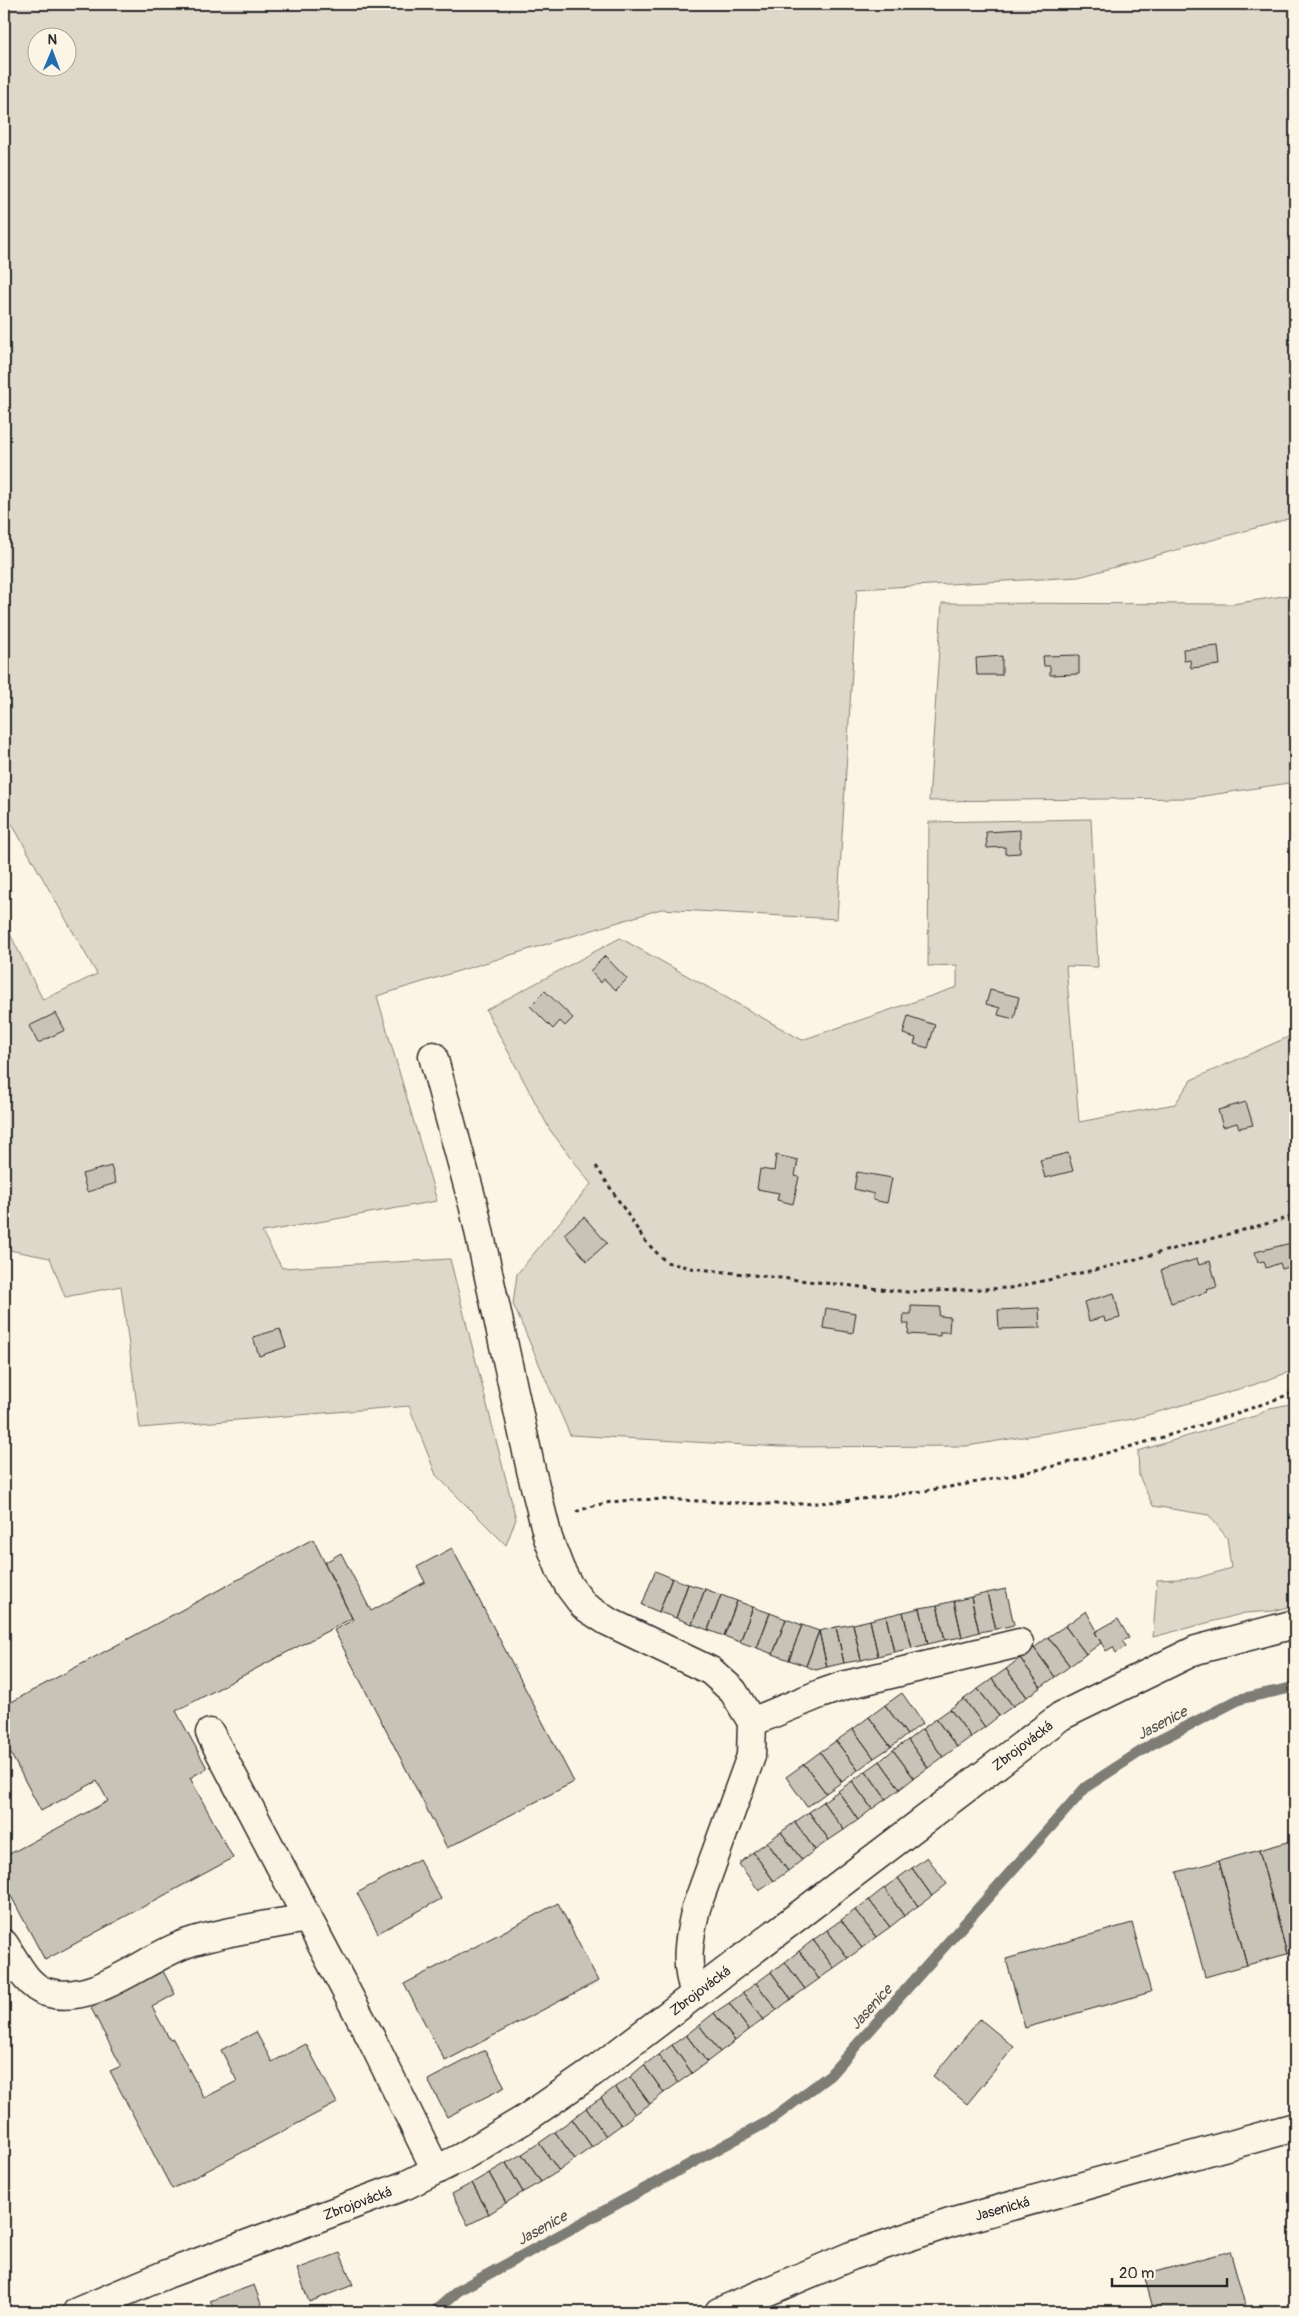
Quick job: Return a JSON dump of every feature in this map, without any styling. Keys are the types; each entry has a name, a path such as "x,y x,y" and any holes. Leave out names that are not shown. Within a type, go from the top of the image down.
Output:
{"street":[{"path":"433,1056 474,1208 531,1470 548,1538 569,1586 584,1606 607,1621 711,1671 733,1691 752,1722 750,1756 696,1908 691,1929 688,1964 695,1993"},
{"name":"Zbrojovácká","path":"77,2312 167,2274 406,2185 436,2170 557,2098 1061,1716 1196,1650 1295,1624"},
{"path":"752,1722 846,1685 1019,1643"},
{"path":"210,1733 372,2040 436,2170"},
{"path":"4,1944 36,1988 57,1995 70,1995 101,1986 193,1941 307,1918"},
{"name":"Jasenická","path":"719,2312 851,2256 950,2223 1295,2127"}],"path":[{"path":"596,1166 645,1241 666,1262 690,1268 907,1292 1010,1288 1099,1269 1295,1216"},
{"path":"548,1538 572,1514 594,1504 652,1499 818,1503 995,1480 1103,1455 1295,1392"}],"shaded area":[{"path":"4,4 1295,4 1295,517 1079,577 857,589 837,919 661,909 377,996 437,1201 262,1232 282,1268 450,1259 516,1519 506,1545 436,1475 409,1406 140,1428 121,1286 65,1297 50,1258 4,1249 4,922 43,1000 97,974 4,810"},
{"path":"1295,594 1295,782 1191,798 929,801 942,603 1233,604"},
{"path":"1091,819 1098,967 1066,966 1079,1122 1175,1104 1191,1080 1295,1034 1295,1370 1253,1385 1133,1419 967,1446 781,1447 570,1435 513,1304 517,1274 591,1184 550,1130 486,1010 620,938 802,1040 957,987 957,965 928,966 929,822"},
{"path":"1295,1403 1295,1605 1273,1611 1245,1613 1153,1637 1157,1580 1197,1578 1231,1568 1227,1538 1209,1515 1153,1506 1139,1476 1138,1451 1258,1415 1270,1408"}],"building":[{"path":"1218,646 1220,665 1191,668 1190,660 1184,661 1183,649"},
{"path":"1079,655 1079,674 1050,675 1050,666 1044,666 1043,656"},
{"path":"1002,656 1002,675 977,675 976,658"},
{"path":"1020,830 1020,853 1005,854 1005,847 987,848 986,832"},
{"path":"605,956 627,979 616,990 604,979 601,983 590,971"},
{"path":"990,990 1019,997 1014,1019 998,1015 1000,1008 986,1004"},
{"path":"545,991 573,1018 565,1026 560,1021 553,1029 530,1006"},
{"path":"56,1013 65,1030 38,1043 29,1026"},
{"path":"908,1016 935,1025 928,1048 914,1044 916,1038 903,1034"},
{"path":"4,1049 9,1063 4,1066"},
{"path":"1246,1102 1253,1125 1239,1128 1237,1123 1223,1127 1218,1110"},
{"path":"1068,1153 1073,1171 1045,1178 1040,1160"},
{"path":"776,1155 798,1160 795,1176 799,1177 793,1204 777,1200 779,1193 757,1189 760,1169 774,1171"},
{"path":"111,1166 116,1183 87,1192 82,1174"},
{"path":"857,1172 892,1178 887,1203 873,1200 874,1194 854,1189"},
{"path":"584,1217 607,1243 587,1261 564,1234"},
{"path":"1291,1243 1295,1265 1282,1269 1280,1263 1266,1268 1264,1261 1258,1262 1255,1252"},
{"path":"1197,1259 1199,1265 1210,1261 1217,1287 1171,1303 1161,1270"},
{"path":"1114,1293 1120,1318 1105,1322 1104,1317 1089,1321 1084,1302"},
{"path":"911,1306 940,1307 939,1316 950,1317 949,1332 940,1332 940,1336 908,1334 909,1324 903,1324 904,1314 911,1314"},
{"path":"826,1308 856,1313 853,1333 823,1328"},
{"path":"1039,1308 1040,1328 999,1329 998,1310"},
{"path":"280,1329 286,1347 259,1356 253,1337"},
{"path":"313,1539 352,1618 176,1711 207,1768 190,1778 233,1858 45,1960 4,1883 4,1857 108,1801 97,1781 41,1811 4,1741 4,1706"},
{"path":"452,1548 574,1782 447,1848 334,1630 353,1620 324,1563 341,1553 371,1611 425,1582 417,1567"},
{"path":"655,1571 672,1578 659,1612 642,1605"},
{"path":"672,1578 688,1584 676,1618 659,1612"},
{"path":"688,1584 705,1589 692,1624 676,1618"},
{"path":"705,1589 721,1595 708,1630 692,1624"},
{"path":"1006,1589 1014,1625 996,1629 987,1593"},
{"path":"987,1593 996,1629 979,1632 971,1597"},
{"path":"721,1595 737,1601 724,1636 708,1630"},
{"path":"971,1597 979,1632 962,1637 954,1601"},
{"path":"737,1601 753,1607 740,1642 724,1636"},
{"path":"954,1601 962,1637 945,1640 937,1605"},
{"path":"937,1605 945,1640 928,1644 920,1608"},
{"path":"753,1607 770,1613 757,1648 740,1642"},
{"path":"920,1608 928,1644 912,1648 903,1612"},
{"path":"1086,1611 1101,1643 1086,1654 1065,1626"},
{"path":"903,1612 912,1648 894,1652 886,1616"},
{"path":"770,1613 786,1619 773,1654 757,1648"},
{"path":"886,1616 894,1652 878,1656 870,1620"},
{"path":"786,1619 802,1625 789,1660 773,1654"},
{"path":"1118,1619 1129,1638 1122,1641 1126,1646 1116,1653 1113,1647 1106,1651 1095,1632"},
{"path":"870,1620 878,1656 861,1660 853,1624"},
{"path":"853,1624 861,1660 844,1663 836,1627"},
{"path":"802,1625 819,1631 806,1666 789,1660"},
{"path":"1065,1626 1086,1654 1070,1666 1048,1637"},
{"path":"836,1627 844,1663 827,1667 819,1631"},
{"path":"819,1631 827,1667 816,1670 806,1666"},
{"path":"1048,1637 1070,1666 1055,1677 1034,1648"},
{"path":"1034,1648 1055,1677 1041,1687 1020,1658"},
{"path":"1020,1658 1041,1687 1027,1697 1006,1669"},
{"path":"1006,1669 1027,1697 1013,1706 992,1679"},
{"path":"992,1679 1013,1706 999,1716 978,1689"},
{"path":"978,1689 999,1716 985,1727 964,1699"},
{"path":"902,1693 923,1723 907,1735 885,1705"},
{"path":"964,1699 985,1727 971,1737 950,1709"},
{"path":"885,1705 907,1735 891,1747 869,1717"},
{"path":"950,1709 971,1737 957,1747 936,1719"},
{"path":"869,1717 891,1747 874,1758 853,1729"},
{"path":"936,1719 957,1747 943,1757 922,1729"},
{"path":"853,1729 874,1758 858,1770 836,1741"},
{"path":"922,1729 943,1757 928,1768 908,1740"},
{"path":"908,1740 928,1768 914,1778 893,1750"},
{"path":"836,1741 858,1770 842,1782 820,1752"},
{"path":"893,1750 914,1778 900,1789 880,1761"},
{"path":"820,1752 842,1782 826,1793 804,1764"},
{"path":"880,1761 900,1789 886,1799 866,1771"},
{"path":"804,1764 826,1793 807,1807 786,1777"},
{"path":"866,1771 886,1799 872,1809 852,1781"},
{"path":"852,1781 872,1809 858,1820 838,1791"},
{"path":"838,1791 858,1820 844,1830 823,1802"},
{"path":"823,1802 844,1830 829,1840 809,1812"},
{"path":"809,1812 829,1840 815,1850 795,1822"},
{"path":"795,1822 815,1850 802,1860 781,1832"},
{"path":"781,1832 802,1860 788,1871 767,1842"},
{"path":"1295,1840 1295,1951 1287,1954 1259,1850"},
{"path":"767,1842 788,1871 774,1881 753,1852"},
{"path":"1259,1850 1287,1954 1247,1965 1219,1861"},
{"path":"753,1852 774,1881 759,1891 739,1864"},
{"path":"927,1857 947,1884 932,1896 912,1868"},
{"path":"419,1859 441,1899 378,1933 357,1893"},
{"path":"1219,1861 1247,1965 1205,1977 1177,1872"},
{"path":"912,1868 932,1896 918,1906 898,1878"},
{"path":"898,1878 918,1906 904,1916 884,1888"},
{"path":"884,1888 904,1916 890,1927 869,1900"},
{"path":"869,1900 890,1927 876,1937 855,1910"},
{"path":"558,1903 598,1981 445,2061 404,1984"},
{"path":"855,1910 876,1937 862,1948 841,1920"},
{"path":"841,1920 862,1948 848,1958 827,1930"},
{"path":"1132,1923 1151,1992 1025,2028 1006,1959"},
{"path":"827,1930 848,1958 834,1968 813,1940"},
{"path":"813,1940 834,1968 819,1979 799,1951"},
{"path":"799,1951 819,1979 805,1989 785,1962"},
{"path":"785,1962 805,1989 791,1999 771,1972"},
{"path":"163,1971 175,1994 152,2007 170,2040 173,2039 204,2098 237,2081 221,2050 256,2032 272,2062 306,2044 337,2103 172,2189 110,2071 121,2066 91,2008"},
{"path":"771,1972 791,1999 777,2010 756,1983"},
{"path":"756,1983 777,2010 763,2020 743,1993"},
{"path":"743,1993 763,2020 749,2030 729,2003"},
{"path":"729,2003 749,2030 735,2041 714,2013"},
{"path":"714,2013 735,2041 720,2052 699,2025"},
{"path":"980,2019 1014,2047 967,2104 933,2076"},
{"path":"699,2025 720,2052 707,2062 686,2035"},
{"path":"686,2035 707,2062 692,2073 672,2045"},
{"path":"672,2045 692,2073 678,2083 658,2055"},
{"path":"485,2050 505,2087 447,2117 428,2080"},
{"path":"658,2055 678,2083 664,2093 644,2065"},
{"path":"644,2065 664,2093 650,2104 630,2077"},
{"path":"630,2077 650,2104 635,2114 615,2087"},
{"path":"615,2087 635,2114 621,2125 601,2098"},
{"path":"601,2098 621,2125 606,2136 586,2108"},
{"path":"586,2108 606,2136 592,2147 572,2119"},
{"path":"572,2119 592,2147 575,2159 555,2132"},
{"path":"555,2132 575,2159 559,2171 539,2143"},
{"path":"539,2143 559,2171 541,2182 522,2154"},
{"path":"522,2154 541,2182 523,2192 506,2163"},
{"path":"506,2163 523,2192 506,2203 489,2173"},
{"path":"489,2173 506,2203 489,2214 472,2183"},
{"path":"472,2183 489,2214 468,2225 452,2194"},
{"path":"1230,2251 1247,2312 1198,2312 1196,2306 1174,2312 1154,2312 1144,2275"},
{"path":"340,2253 353,2285 309,2302 297,2269"},
{"path":"254,2285 264,2312 215,2312 210,2301"}],"waterway":[{"name":"Jasenice","path":"434,2312 459,2290 769,2121 830,2075 1086,1787 1152,1744 1240,1699 1295,1687"}]}
